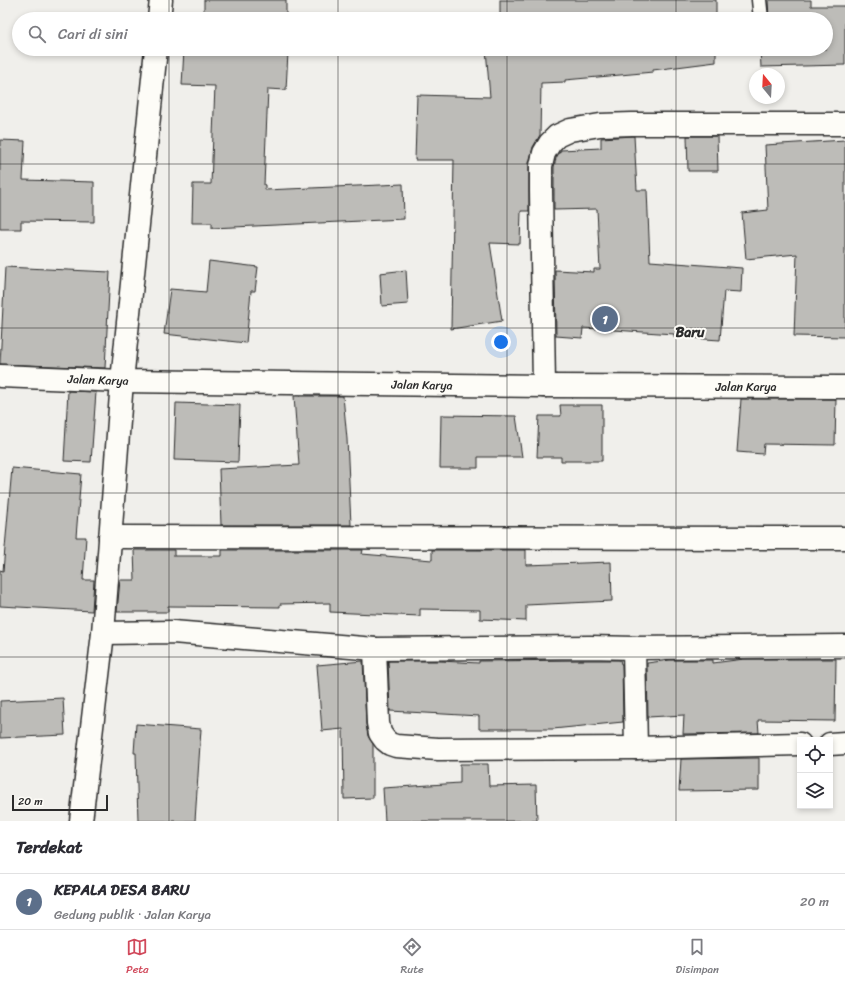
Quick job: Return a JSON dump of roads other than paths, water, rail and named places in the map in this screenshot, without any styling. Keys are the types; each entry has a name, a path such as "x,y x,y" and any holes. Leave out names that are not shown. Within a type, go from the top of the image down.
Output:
{"street":[{"path":"160,12 161,0"},
{"path":"81,821 103,632 122,381 155,56"},
{"path":"544,386 541,191 542,166 544,153 550,143 557,136 570,130 600,125 845,124"},
{"name":"Jalan Karya","path":"0,376 122,381 544,386 845,387"},
{"path":"110,537 845,538"},
{"path":"103,632 173,632 375,649 845,646"},
{"path":"634,648 636,748"},
{"path":"375,649 378,724 380,733 385,740 396,746 438,749 636,748 797,744"},
{"path":"833,744 845,743"}],"lane":[{"path":"759,0 760,12"}],"place":[{"name":"KEPALA DESA BARU","path":"605,319"}],"district":[{"name":"Baru","path":"690,332"}]}
